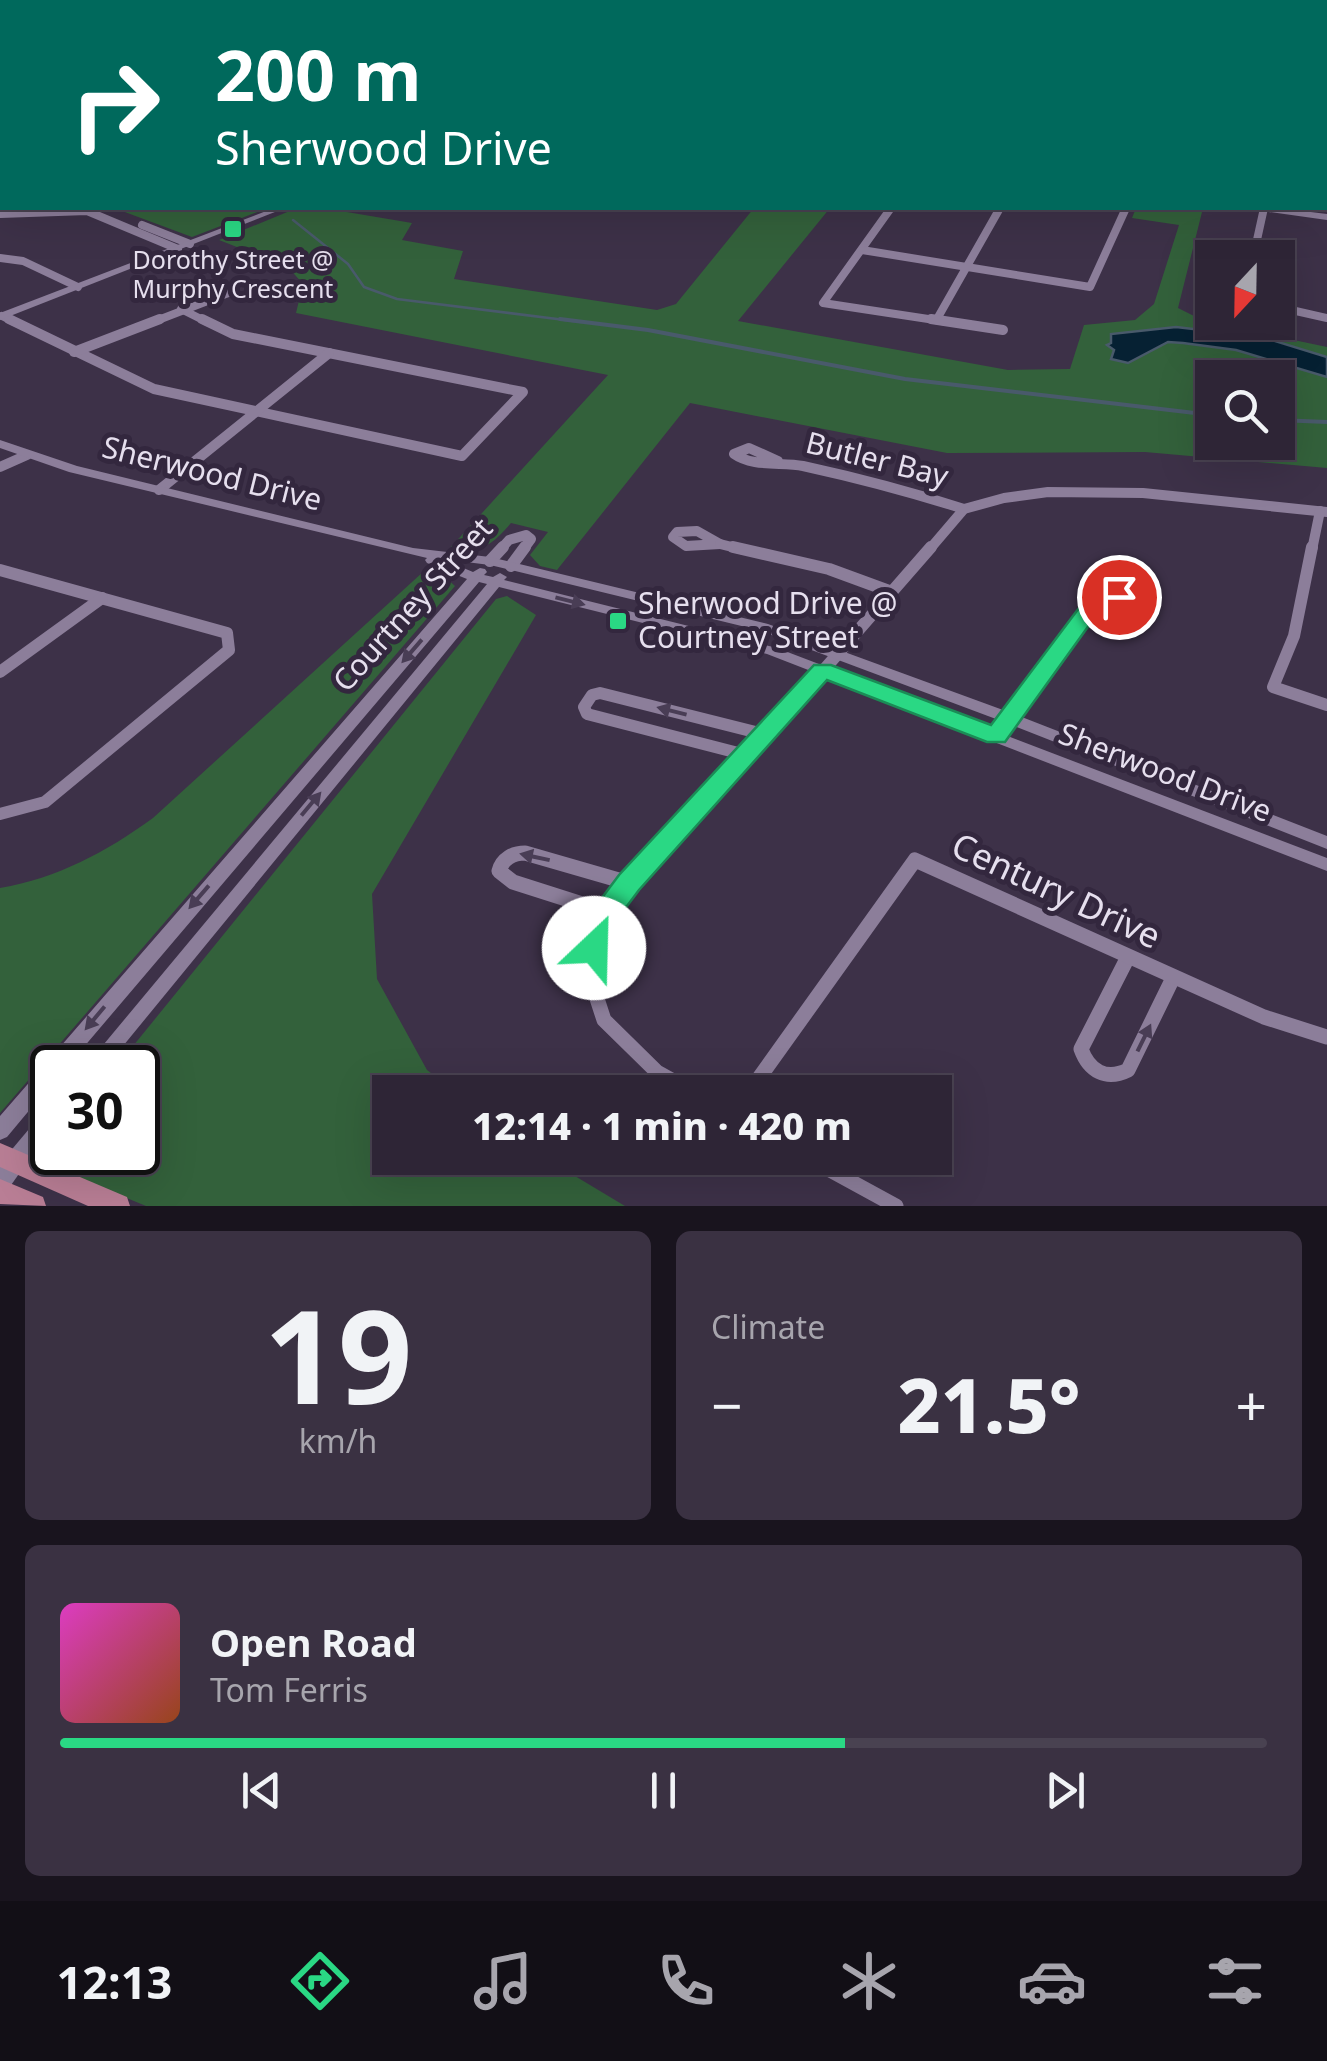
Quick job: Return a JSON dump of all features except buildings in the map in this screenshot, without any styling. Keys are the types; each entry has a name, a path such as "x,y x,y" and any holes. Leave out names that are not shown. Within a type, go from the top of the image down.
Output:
{"main road":[{"path":"5,1165 117,1206"},
{"path":"0,1191 34,1206"}],"street":[{"path":"103,210 190,244"},
{"path":"1,317 276,210"},
{"path":"890,210 823,304 1003,330"},
{"path":"936,319 999,210"},
{"path":"862,250 1090,287 1125,210"},
{"path":"1257,240 1263,210"},
{"path":"1277,210 1327,217"},
{"path":"0,212 87,211 178,249"},
{"path":"0,258 24,262 78,288"},
{"path":"74,352 197,302"},
{"path":"1,317 143,386 462,456 523,392 233,334 182,309"},
{"path":"1295,311 1327,318"},
{"path":"158,490 329,353"},
{"name":"Sherwood Drive","path":"0,444 27,456 412,552 490,561 763,627 1009,718 1327,843"},
{"path":"0,467 27,456"},
{"name":"Butler Bay","path":"778,461 887,483 964,509"},
{"path":"662,1075 604,1020 589,974 598,923 629,883 767,735 964,509 1005,496 1140,494 1324,511 1294,636 1274,686 1327,705"},
{"name":"Courtney Street","path":"73,1045 475,577 509,540 526,535 531,538 531,544 112,1045"},
{"path":"720,544 829,570 889,591"},
{"name":"Sherwood Drive","path":"412,552 475,577 772,651 1327,865"},
{"path":"0,570 227,633 229,650 45,802 0,814"},
{"path":"0,672 102,598"},
{"path":"996,736 1087,612"},
{"path":"746,755 587,714 584,706 592,695 600,693 767,735"},
{"path":"607,912 512,882 500,871 501,864 525,853 629,883"},
{"name":"Century Drive","path":"761,1075 915,860 1264,1017 1327,1036"},
{"path":"1128,957 1081,1050 1082,1058 1096,1072 1115,1076 1128,1070 1173,978"},
{"name":"Courtney Street","path":"0,1131 30,1095"},
{"path":"5,1165 30,1139"},
{"path":"839,1175 896,1206"}],"green space":[{"path":"119,210 263,210 192,237"},
{"path":"292,210 335,210 412,223 402,240 463,251 454,279 657,310 676,304 752,210 828,210 738,321 1008,370 1070,369 1084,325 1135,320 1154,304 1179,225 1132,218 1135,210 1202,210 1178,308 1195,316 1195,340 1294,340 1327,347 1327,468 1236,460 1295,460 1295,360 1195,360 1195,456 1145,452 947,453 690,403 557,570 540,566 530,555 548,532 511,523 485,546 451,547 608,375 296,313 303,284 288,267 219,240"},
{"path":"423,572 446,578 455,586 59,1045 30,1045 30,1078 0,1113 0,888 42,878 81,862 153,818"},
{"path":"507,596 536,615 372,894 377,979 427,1070 434,1075 372,1075 372,1175 573,1175 625,1206 146,1206 71,1175 160,1175 160,1045 134,1045 496,599"}],"water":[{"path":"1176,327 1195,329 1195,340 1272,340 1327,357 1327,377 1295,368 1295,360 1270,360 1236,350 1183,343 1168,342 1128,363 1111,359 1114,350 1107,345 1111,343 1111,334"}],"waterway":[{"path":"293,220 348,264 364,287 397,299 581,322"},
{"path":"560,319 648,330 905,379 1195,413"},
{"path":"1295,421 1327,422"}],"railway":[{"path":"1322,0 1327,0"}],"place":[{"name":"Dorothy Street @ Murphy Crescent","path":"233,229"},
{"name":"Sherwood Drive @ Courtney Street","path":"618,621"}],"route":[{"path":"594,948 598,923 629,883 823,670 996,736 1087,612 1119,597"}]}
